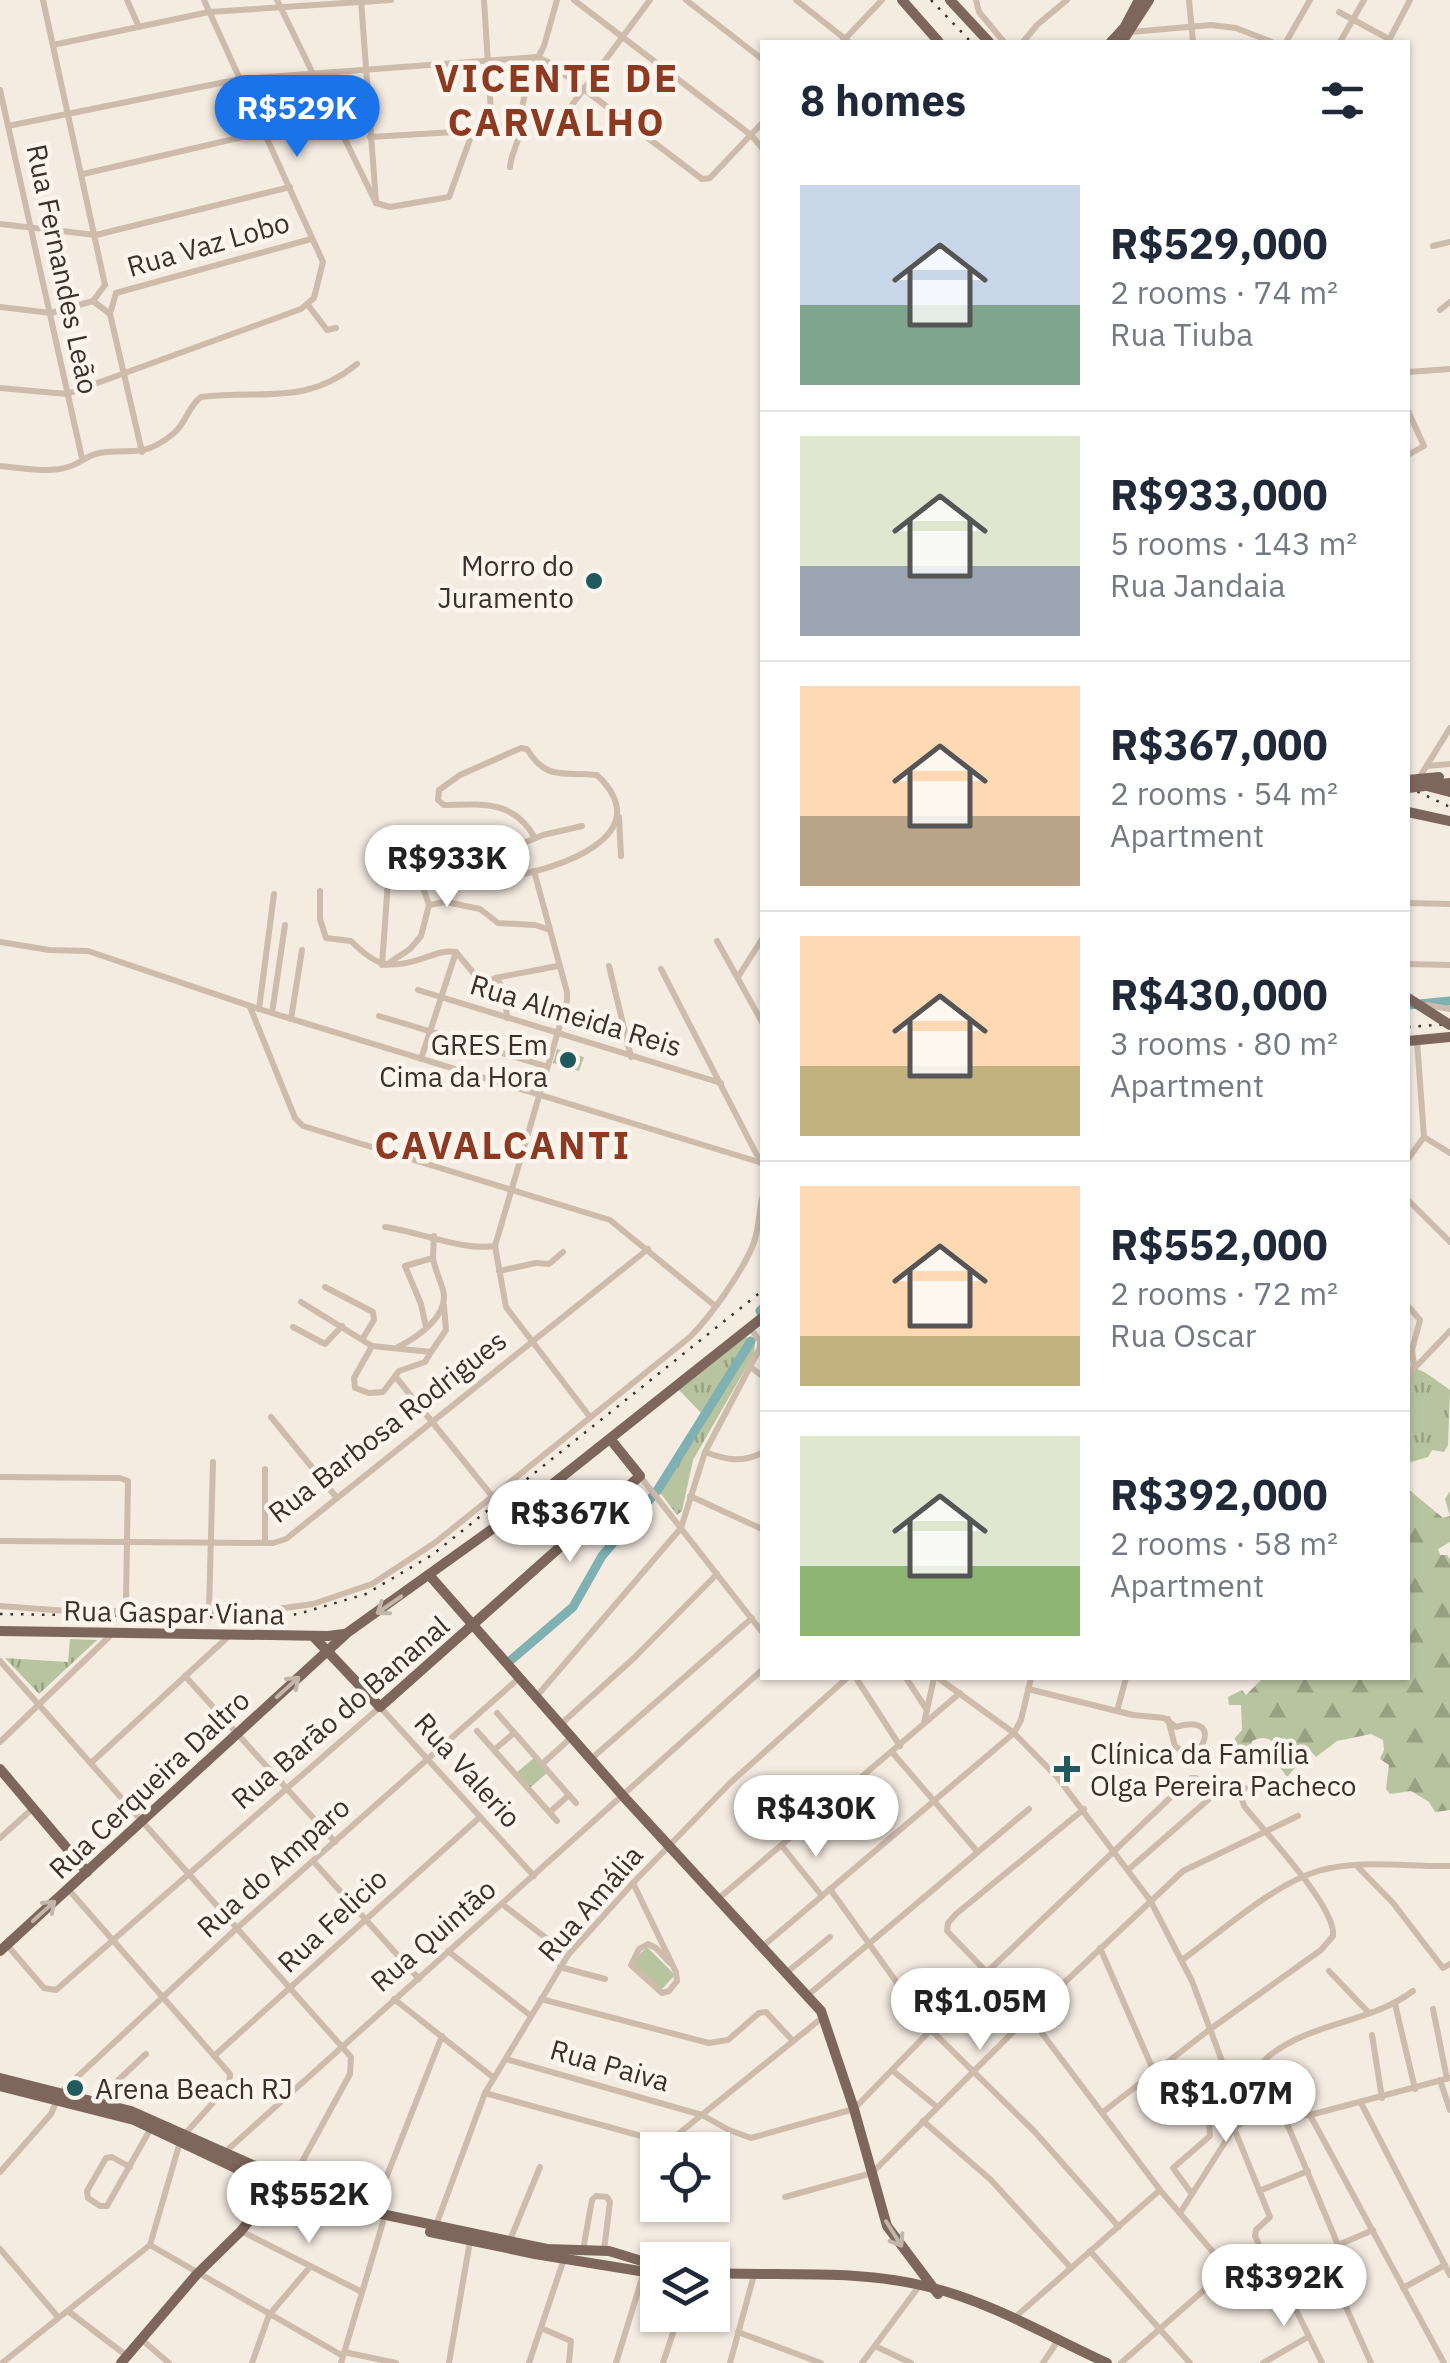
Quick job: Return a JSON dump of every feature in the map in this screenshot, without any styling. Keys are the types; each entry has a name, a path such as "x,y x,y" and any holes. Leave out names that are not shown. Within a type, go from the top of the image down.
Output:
{"main road":[{"path":"902,0 936,40"},
{"path":"950,0 986,40"},
{"path":"1113,40 1139,0"},
{"path":"1124,40 1149,0"},
{"path":"1410,783 1450,780"},
{"path":"1410,783 1450,792"},
{"path":"1410,812 1450,821"},
{"path":"1410,996 1450,1025"},
{"path":"1412,1040 1450,1039"},
{"name":"Rua Cerqueira Daltro","path":"3,1948 347,1632 430,1576 611,1440 760,1320"},
{"path":"611,1440 640,1476"},
{"name":"Rua Barão do Bananal","path":"380,1707 640,1476"},
{"path":"430,1576 824,2016 888,2226 918,2281 1093,2363"},
{"name":"Rua Gaspar Viana","path":"0,1631 313,1636 347,1632"},
{"path":"313,1636 328,1650"},
{"name":"Rua Valerio","path":"328,1650 380,1707"},
{"path":"0,1769 87,1872"},
{"path":"0,2078 134,2120 372,2212 564,2259 640,2271"},
{"path":"0,2086 131,2111 278,2188 382,2222 438,2226 470,2236 547,2249 603,2250 640,2263"},
{"path":"124,2360 278,2188 277,2175"},
{"path":"598,2265 603,2250"},
{"path":"730,2277 918,2281 935,2291 962,2296 1108,2363"}],"street":[{"path":"0,308 51,313 93,301 104,285 43,0"},
{"path":"127,0 139,26"},
{"path":"0,388 67,394 305,307 314,298 323,267 204,0"},
{"path":"53,45 209,12 279,4 391,0"},
{"path":"376,203 390,206 449,197 475,130 490,119 484,0"},
{"path":"510,167 521,126 518,120 557,0"},
{"path":"574,0 760,146"},
{"path":"566,112 650,0"},
{"path":"686,0 760,57"},
{"path":"796,0 844,40"},
{"path":"846,40 882,0"},
{"path":"976,0 979,12 1002,40"},
{"path":"1025,40 1036,25 1068,0"},
{"path":"1190,0 1193,40"},
{"path":"1287,40 1310,0"},
{"path":"1341,40 1364,0"},
{"path":"1389,40 1410,0"},
{"path":"361,1 376,203"},
{"path":"279,4 376,203"},
{"path":"1339,12 1386,40"},
{"path":"1131,32 1148,33 1192,24 1236,28 1267,40"},
{"path":"8,126 240,79 536,58 548,62 696,176 710,178 760,125"},
{"name":"Rua Fernandes Leão","path":"0,90 82,458"},
{"path":"370,137 497,129 518,120"},
{"path":"82,174 264,132"},
{"path":"0,224 96,235 290,187"},
{"name":"Rua Vaz Lobo","path":"116,293 311,238"},
{"path":"1433,246 1450,242"},
{"path":"104,285 116,293 110,314 142,452"},
{"path":"93,301 110,314"},
{"path":"1440,310 1450,302"},
{"path":"305,307 327,330 336,328"},
{"path":"0,466 59,468 111,452 142,452 178,430 201,396 274,396 309,391 335,380 357,364"},
{"path":"1410,372 1450,369"},
{"path":"1410,454 1424,448 1423,440 1411,428"},
{"path":"1410,783 1450,728"},
{"path":"536,838 526,824 504,808 484,803 444,805 438,800 439,790 485,763 525,748 545,771 597,775 616,800 621,856"},
{"path":"1426,766 1450,764"},
{"path":"495,855 496,870 503,876 534,871 582,855 606,836 618,814"},
{"path":"383,965 416,944 429,905 420,879 425,866 451,843 478,845 495,855 536,838 582,826"},
{"path":"383,965 390,854"},
{"path":"534,871 567,992 495,1246 506,1307 590,1418"},
{"path":"388,879 420,879"},
{"path":"320,891 323,936 351,941 366,957 383,965 422,959 443,951 456,952 475,975 494,979 558,966"},
{"path":"259,1009 274,894"},
{"path":"429,905 446,902 480,909 498,923 550,930"},
{"path":"1410,902 1450,904"},
{"path":"272,1013 285,925"},
{"path":"717,940 760,1018"},
{"path":"0,942 88,951 249,1006 760,1162"},
{"path":"738,977 760,942"},
{"path":"291,1019 302,950"},
{"path":"421,1059 456,952"},
{"path":"1410,964 1450,964"},
{"path":"608,966 631,1057"},
{"path":"661,969 760,1159"},
{"path":"494,979 505,992 507,1018"},
{"name":"Rua Almeida Reis","path":"418,990 721,1083"},
{"path":"1410,996 1429,1006 1450,1009"},
{"path":"752,1002 760,997"},
{"path":"249,1006 299,1123 610,1220 714,1305"},
{"path":"379,1016 545,1066"},
{"path":"1411,1151 1424,1137 1412,1040"},
{"path":"1424,1137 1450,1153"},
{"path":"1410,1202 1450,1242"},
{"path":"0,1606 40,1610 282,1610 372,1584 436,1542 690,1337 753,1245 760,1208"},
{"path":"385,1227 469,1247 495,1246"},
{"path":"372,1346 354,1378 355,1388 383,1392 402,1368 424,1362 446,1330 444,1292 433,1258 434,1236"},
{"name":"Rua Barbosa Rodrigues","path":"0,1541 286,1540 648,1248"},
{"path":"499,1271 548,1264 563,1252"},
{"path":"426,1328 422,1304 405,1266 433,1258"},
{"path":"325,1287 374,1312 374,1320 363,1338"},
{"path":"301,1302 372,1346 431,1352"},
{"path":"397,1347 426,1328 444,1304"},
{"path":"1410,1308 1420,1320 1412,1350 1414,1366"},
{"path":"293,1326 326,1344 342,1326"},
{"path":"536,1696 681,1528 705,1452 760,1354 760,1341 750,1328"},
{"path":"1410,1372 1450,1331"},
{"path":"752,1368 760,1374"},
{"path":"395,1376 492,1496"},
{"path":"271,1416 337,1498"},
{"path":"705,1452 732,1461 760,1454"},
{"path":"209,1611 213,1462"},
{"path":"265,1469 265,1543"},
{"path":"640,1476 760,1629"},
{"path":"0,1477 126,1479 126,1596 130,1610"},
{"path":"690,1496 760,1528"},
{"path":"560,1724 634,1658 717,1574"},
{"path":"114,1610 126,1596"},
{"path":"591,1760 752,1618"},
{"path":"0,1742 112,1634"},
{"path":"92,1762 230,1635"},
{"path":"0,1661 342,2044 353,2061 350,2074 291,2182"},
{"name":"Rua Quintão","path":"224,2153 760,1672"},
{"path":"185,1676 335,1843"},
{"name":"Rua do Amparo","path":"0,2172 51,2114 58,2097 162,1998 519,1678"},
{"name":"Rua Amália","path":"438,2226 440,2209 485,2093 568,1955 730,1784 845,1680"},
{"path":"857,1680 900,1746"},
{"path":"907,1680 927,1710"},
{"path":"924,1724 935,1680"},
{"path":"939,1680 1014,1733 1084,1809 1150,1900 1182,1960 1225,2070 1234,2128 1268,2213 1269,2221 1258,2228 1255,2236 1279,2290 1292,2304"},
{"path":"761,1948 1014,1733 1030,1680"},
{"path":"1117,1711 1125,1680"},
{"path":"1028,1689 1168,1719 1176,1727 1193,1722 1203,1729 1205,1739 1198,1752 1186,1754 1175,1746 1168,1719"},
{"path":"718,1899 960,1693"},
{"name":"Rua Valerio","path":"380,1707 534,1876"},
{"name":"Rua Barão do Bananal","path":"3,1948 51,1991 380,1707"},
{"path":"497,1713 576,1803"},
{"path":"477,1731 557,1821"},
{"path":"494,1750 514,1733"},
{"path":"542,1764 572,1737"},
{"path":"892,1752 976,1850"},
{"path":"854,2108 986,1973 1191,1778 1196,1778 1210,1796 1129,1869"},
{"path":"1103,2112 1330,1942 1332,1920 1303,1877 1244,1806 1241,1796 1245,1788"},
{"path":"550,1812 569,1795"},
{"path":"0,1838 33,1808"},
{"path":"808,1994 1028,1809"},
{"path":"1084,1809 956,1914 947,1930 1030,2016 1160,2190 1220,2258 1224,2269 1220,2276 1121,2363"},
{"path":"784,2197 872,2173 1100,1948 1195,1862 1298,1816"},
{"name":"Rua Felicio","path":"214,2056 480,1817"},
{"path":"782,1846 822,1896"},
{"path":"314,1862 419,1979"},
{"path":"1358,1866 1393,1903 1431,1957 1442,1968 1450,1964"},
{"path":"1182,1960 1319,1870 1450,1866"},
{"path":"633,1883 670,1963 677,1981 664,1993 631,1963 638,1950 648,1944 670,1963"},
{"path":"5,2362 150,2246 182,2139 231,2079 68,1890"},
{"path":"830,1890 930,2029 1034,2131 1118,2227"},
{"path":"502,1904 568,1955"},
{"path":"786,1973 830,1937"},
{"path":"1100,1948 1154,2074"},
{"path":"448,1951 531,2016"},
{"path":"560,1967 605,1980"},
{"path":"1329,1970 1369,2013"},
{"path":"1246,2088 1265,2060 1285,2046 1395,2004 1413,1990"},
{"path":"541,1999 709,2042 728,2040 756,2015 766,2012 793,2041"},
{"path":"394,2000 494,2078"},
{"path":"1395,2004 1415,2089"},
{"path":"1433,2009 1450,2110"},
{"path":"485,2093 663,2143 678,2137 824,2016"},
{"path":"372,2212 442,2036"},
{"path":"1372,2036 1382,2098"},
{"path":"95,2102 146,2054"},
{"name":"Rua Paiva","path":"506,2059 702,2115 751,2138 854,2108"},
{"path":"1225,2070 1282,2116 1338,2245"},
{"path":"893,2071 938,2107"},
{"path":"1180,2212 1239,2122 1251,2117 1310,2115 1446,2079"},
{"path":"1361,2103 1450,2275"},
{"path":"1192,2194 1173,2168 1210,2136 1208,2108"},
{"path":"1310,2115 1444,2363"},
{"path":"923,2121 991,2180 1071,2268"},
{"path":"130,2167 112,2157 106,2158 87,2191 88,2198 107,2206 130,2167 152,2128"},
{"path":"1210,2180 1216,2157"},
{"path":"510,2242 540,2168"},
{"path":"1259,2191 1308,2171"},
{"path":"1012,2320 1160,2190"},
{"path":"583,2250 592,2198 602,2196 610,2199 603,2250"},
{"path":"342,2357 382,2222"},
{"path":"588,2223 607,2225"},
{"path":"1322,2363 1280,2280 1282,2271 1373,2230"},
{"path":"241,2232 362,2292"},
{"path":"448,2363 470,2236"},
{"path":"150,2246 342,2357 396,2363"},
{"path":"0,2249 58,2318"},
{"path":"1090,2251 1190,2363"},
{"path":"529,2363 564,2259"},
{"path":"1403,2288 1445,2266"},
{"path":"252,2363 269,2315 310,2267"},
{"path":"730,2363 753,2278"},
{"path":"862,2363 918,2281"},
{"path":"616,2363 640,2285"},
{"path":"1338,2289 1371,2363"},
{"path":"68,2311 124,2360"},
{"path":"541,2328 572,2341 569,2363"},
{"path":"663,2363 673,2332"},
{"path":"738,2332 821,2363"},
{"path":"1263,2363 1308,2336"},
{"path":"142,2340 169,2363"},
{"path":"1043,2363 1055,2345"},
{"path":"875,2346 911,2363"}],"green space":[{"name":"GRES Em Cima da Hora","path":"557,1049 584,1057 579,1071 553,1063"},
{"path":"746,1337 755,1341 754,1354 693,1460 682,1511 677,1515 655,1486 704,1416 679,1390"},
{"path":"1410,1366 1450,1390 1448,1445 1444,1452 1432,1450 1428,1457 1410,1462"},
{"path":"675,1474 688,1477 681,1505 667,1501"},
{"path":"1410,1491 1443,1518 1450,1516 1450,1542 1438,1549 1440,1555 1450,1559 1450,1810 1435,1812 1429,1802 1411,1791 1390,1794 1386,1789 1389,1765 1380,1759 1383,1740 1371,1734 1337,1741 1316,1757 1308,1748 1298,1753 1301,1761 1287,1777 1279,1766 1277,1748 1265,1738 1252,1741 1250,1752 1234,1766 1235,1738 1242,1730 1241,1705 1229,1705 1228,1697 1242,1690 1246,1695 1261,1680 1410,1680"},
{"path":"70,1639 97,1640 39,1694 5,1658 68,1662"},
{"path":"534,1758 547,1773 530,1788 516,1773"},
{"path":"647,1947 675,1975 660,1991 631,1963"}],"waterway":[{"path":"1410,1005 1450,1001"},
{"path":"657,1491 751,1341"},
{"path":"511,1660 573,1607 602,1556 652,1497"}],"railway":[{"path":"931,0 969,40"},
{"path":"1410,788 1450,807"},
{"path":"1410,1027 1450,1024"},
{"path":"0,1614 255,1618 298,1614 366,1594 432,1555 760,1293"}],"place":[{"name":"Morro do Juramento","path":"594,581"},
{"name":"GRES Em Cima da Hora","path":"568,1060"},
{"name":"Clínica da Família Olga Pereira Pacheco","path":"1067,1769"},
{"name":"Arena Beach RJ","path":"75,2088"}],"district":[{"name":"VICENTE DE CARVALHO","path":"557,98"},
{"name":"CAVALCANTI","path":"503,1144"}]}
